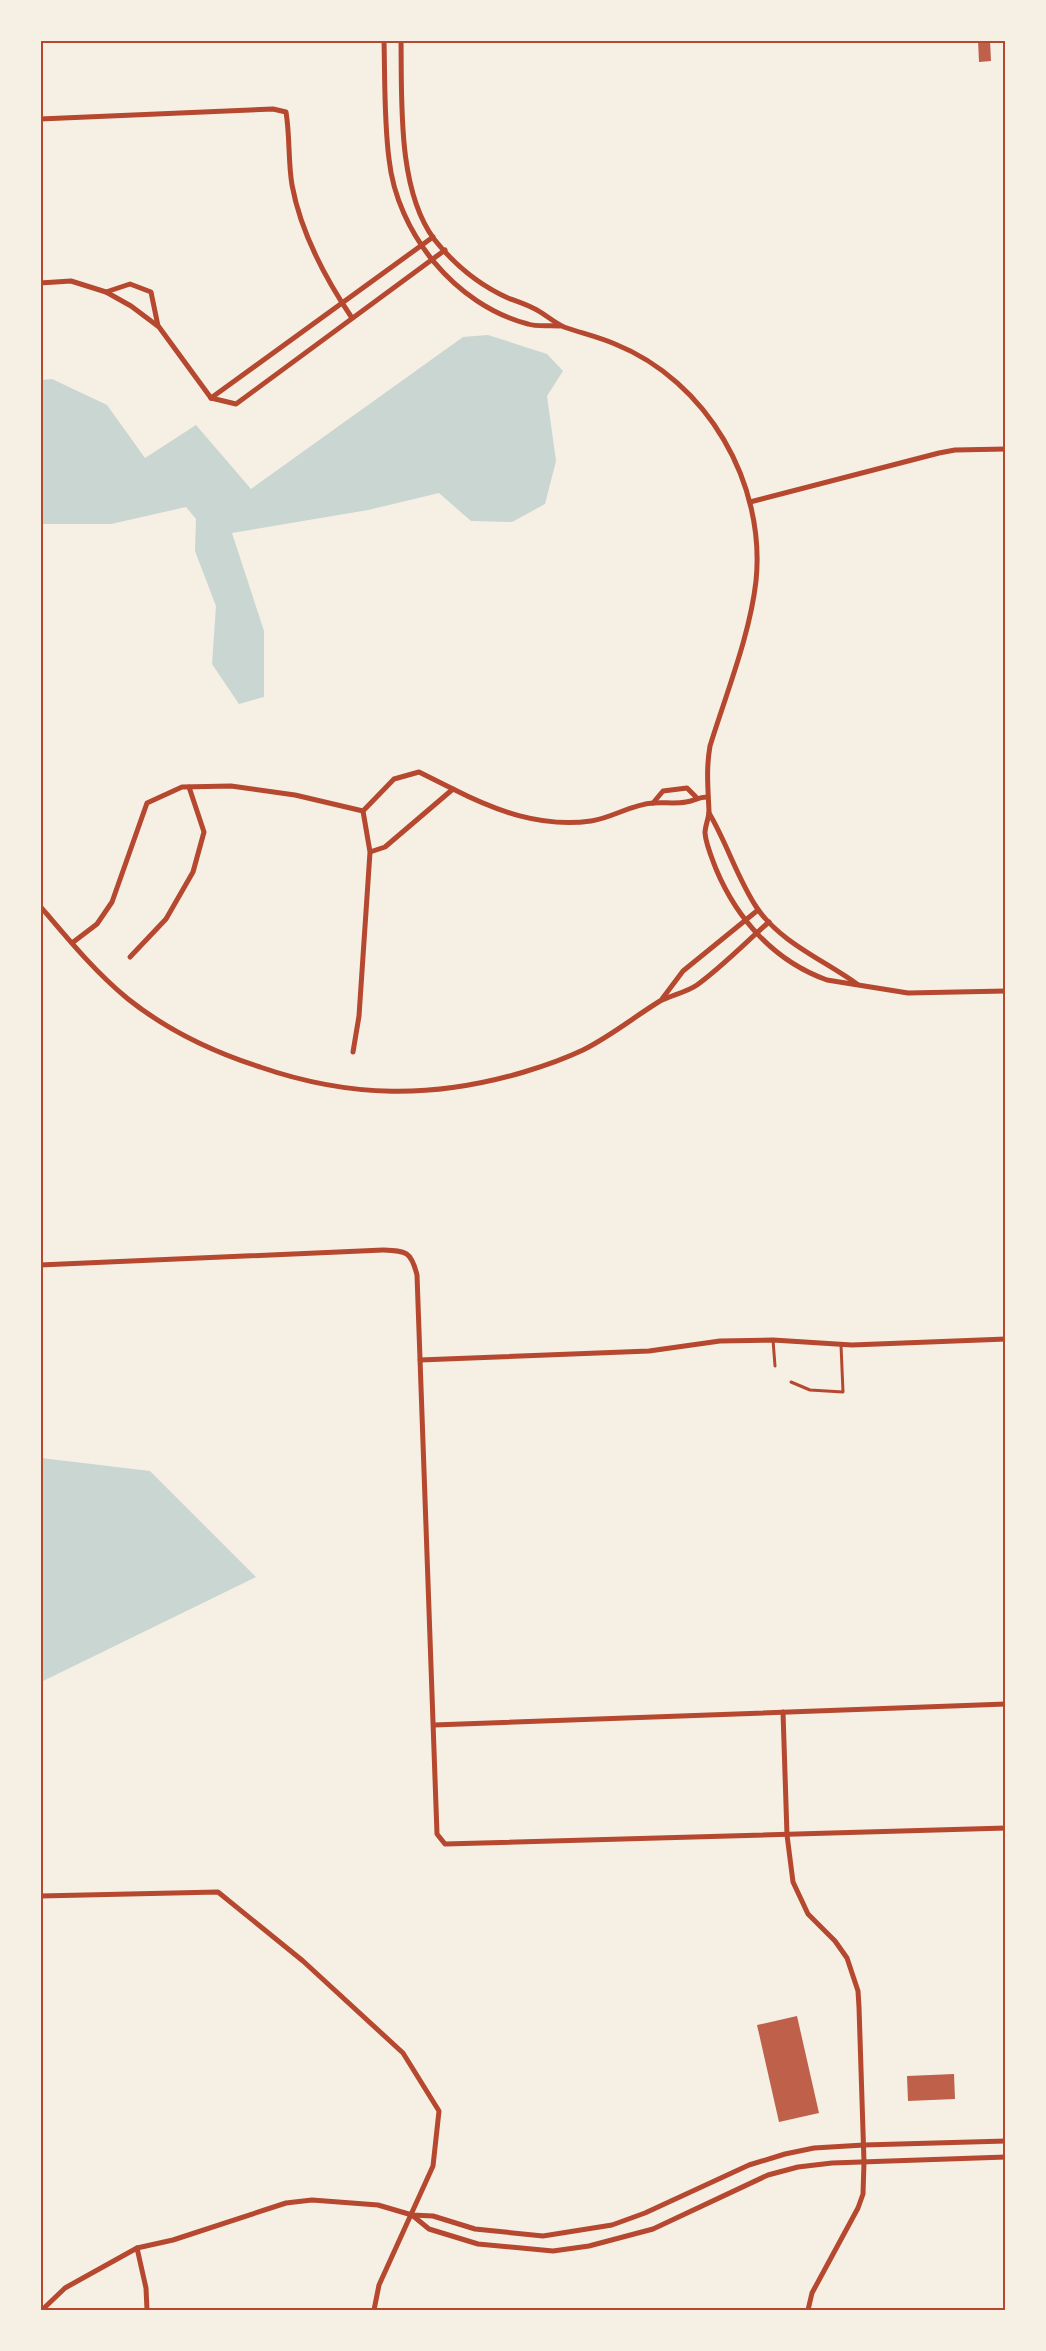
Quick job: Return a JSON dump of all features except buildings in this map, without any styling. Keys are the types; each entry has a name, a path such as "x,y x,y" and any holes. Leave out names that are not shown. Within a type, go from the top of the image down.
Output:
{"street":[{"path":"384,40 389,160 402,211 422,246 445,275 473,298 497,312 529,325 561,326"},
{"path":"401,40 403,133 407,161 411,185 433,237 481,284 507,298 534,308 561,326 616,344 660,370 705,411 735,458 750,502 755,529 757,560 755,589 741,645 710,746 707,766 709,813 705,833 709,851 721,879 744,921 779,953 815,976 840,983 908,993 1005,991"},
{"path":"40,119 273,110 286,112 292,184 301,216 328,282 352,318"},
{"path":"211,398 433,237"},
{"path":"40,283 71,281 106,292 159,327 211,398 236,404 445,250"},
{"path":"106,292 130,284 151,291 159,327"},
{"path":"750,502 939,453 955,450 1005,449"},
{"path":"363,811 394,779 419,772 513,815 555,823 592,820 653,802 665,804 688,802 696,797 707,797"},
{"path":"72,943 97,924 112,902 147,803 182,787 231,786 295,795 363,811"},
{"path":"130,957 166,919 193,872 204,832 189,787"},
{"path":"653,802 663,791 687,788 696,797"},
{"path":"370,852 385,847 453,789"},
{"path":"352,1052 358,1016 370,852 363,811"},
{"path":"709,813 721,833 737,874 758,910 798,946 858,985"},
{"path":"40,906 91,965 128,999 174,1029 219,1054 285,1076 334,1086 388,1092 443,1090 497,1080 581,1051 610,1035 661,1000 696,986 769,922"},
{"path":"661,1000 683,971 758,910"},
{"path":"40,1265 383,1250 402,1251 414,1261 417,1275 437,1834 445,1844 1005,1828"},
{"path":"420,1360 649,1351 720,1341 773,1340 841,1345 1005,1339"},
{"path":"434,1725 1005,1704"},
{"path":"783,1712 789,1866 799,1899 808,1914 835,1941 847,1958 858,1991 864,2145 863,2194 858,2208 813,2293 808,2310"},
{"path":"40,1896 218,1892 265,1929 403,2053 439,2111 433,2166 379,2285 374,2310"},
{"path":"42,2310 65,2288 137,2248 173,2240 276,2206 312,2200 378,2205 412,2215 433,2216 475,2229 543,2236 577,2232 612,2224 645,2213 749,2165 814,2148 1005,2141"},
{"path":"412,2215 429,2229 478,2244 553,2251 589,2246 653,2229 768,2175 821,2164 1005,2157"},
{"path":"137,2248 146,2288 147,2310"}],"lane":[{"path":"773,1340 775,1366"},
{"path":"791,1382 810,1390 843,1392 841,1345"}],"shaded area":[{"path":"488,335 547,354 563,371 547,396 556,461 545,504 512,522 471,521 439,493 368,510 232,533 264,631 264,697 239,704 212,664 216,606 195,551 196,519 186,507 111,524 41,524 41,380 52,379 107,405 145,458 196,425 251,489 463,337"},
{"path":"41,1458 150,1471 256,1577 41,1682"}]}
